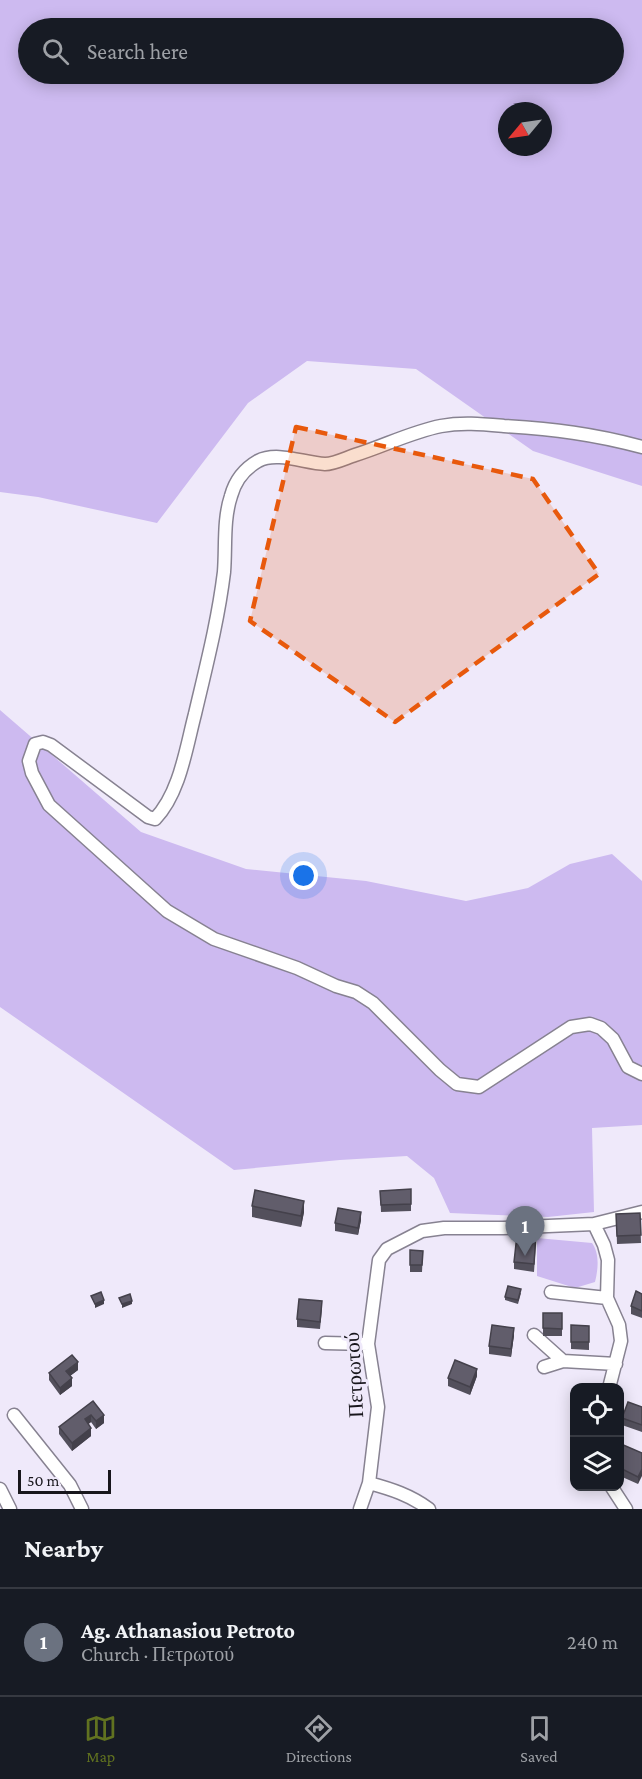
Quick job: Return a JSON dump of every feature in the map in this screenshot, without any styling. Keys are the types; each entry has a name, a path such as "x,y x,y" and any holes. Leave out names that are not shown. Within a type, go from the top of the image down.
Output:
{"street":[{"path":"642,447 574,431 461,423 439,426 327,464 264,458 238,478 231,494 226,522 222,582 210,650 177,779 162,812 155,819 148,817 43,742 35,744 29,761 32,772 49,805 167,911 214,939 297,968 336,986 356,992 374,1003 440,1070 457,1084 479,1088 571,1027 590,1024 601,1028 613,1039 628,1067 642,1074"},
{"name":"Πετρωτού","path":"360,1509 369,1483 378,1407 368,1344 379,1260 387,1249 422,1231 444,1228 594,1224 642,1212"},
{"path":"594,1224 608,1260 607,1298 619,1325 621,1341 610,1383"},
{"path":"551,1292 607,1298"},
{"path":"534,1335 563,1361"},
{"path":"325,1343 368,1344"},
{"path":"544,1368 563,1361 616,1364"},
{"path":"14,1414 70,1485 82,1509"},
{"path":"369,1483 394,1489 429,1509"},
{"path":"0,1489 10,1509"},
{"path":"614,1491 626,1509"}],"highlighted area":[{"path":"296,427 533,479 599,574 395,722 250,621"}],"shaded area":[{"path":"0,0 642,0 642,486 533,451 416,369 307,361 248,403 157,523 38,497 0,492"},
{"path":"0,710 141,832 246,869 366,881 466,901 528,888 570,864 612,854 642,881 642,1125 592,1128 594,1212 548,1217 450,1213 434,1178 407,1156 234,1170 0,1007"},
{"path":"537,1238 592,1243 597,1257 595,1282 575,1288 537,1276"}],"building":[{"path":"411,1189 411,1204 381,1205 380,1191"},
{"path":"255,1190 304,1201 301,1216 252,1206"},
{"path":"338,1208 361,1212 358,1228 335,1223"},
{"path":"640,1213 641,1235 617,1236 616,1214"},
{"path":"536,1234 534,1264 514,1262 517,1235"},
{"path":"410,1250 423,1251 422,1265 410,1265"},
{"path":"508,1286 521,1289 518,1300 505,1297"},
{"path":"636,1291 642,1294 642,1311 631,1306"},
{"path":"101,1292 104,1300 95,1304 91,1296"},
{"path":"130,1294 132,1301 122,1304 119,1298"},
{"path":"299,1299 322,1301 320,1322 297,1319"},
{"path":"543,1313 562,1313 562,1329 543,1328"},
{"path":"492,1325 514,1328 511,1349 489,1346"},
{"path":"571,1325 589,1326 589,1342 571,1342"},
{"path":"72,1355 78,1362 66,1371 72,1378 60,1388 49,1373"},
{"path":"455,1360 477,1369 470,1387 448,1378"},
{"path":"93,1401 104,1415 96,1421 91,1415 85,1419 91,1428 72,1443 59,1427"},
{"path":"628,1402 642,1407 642,1425 624,1419"},
{"path":"624,1445 642,1453 642,1469 638,1477 624,1470"}],"place":[{"name":"Ag. Athanasiou Petroto","path":"525,1256"}]}
